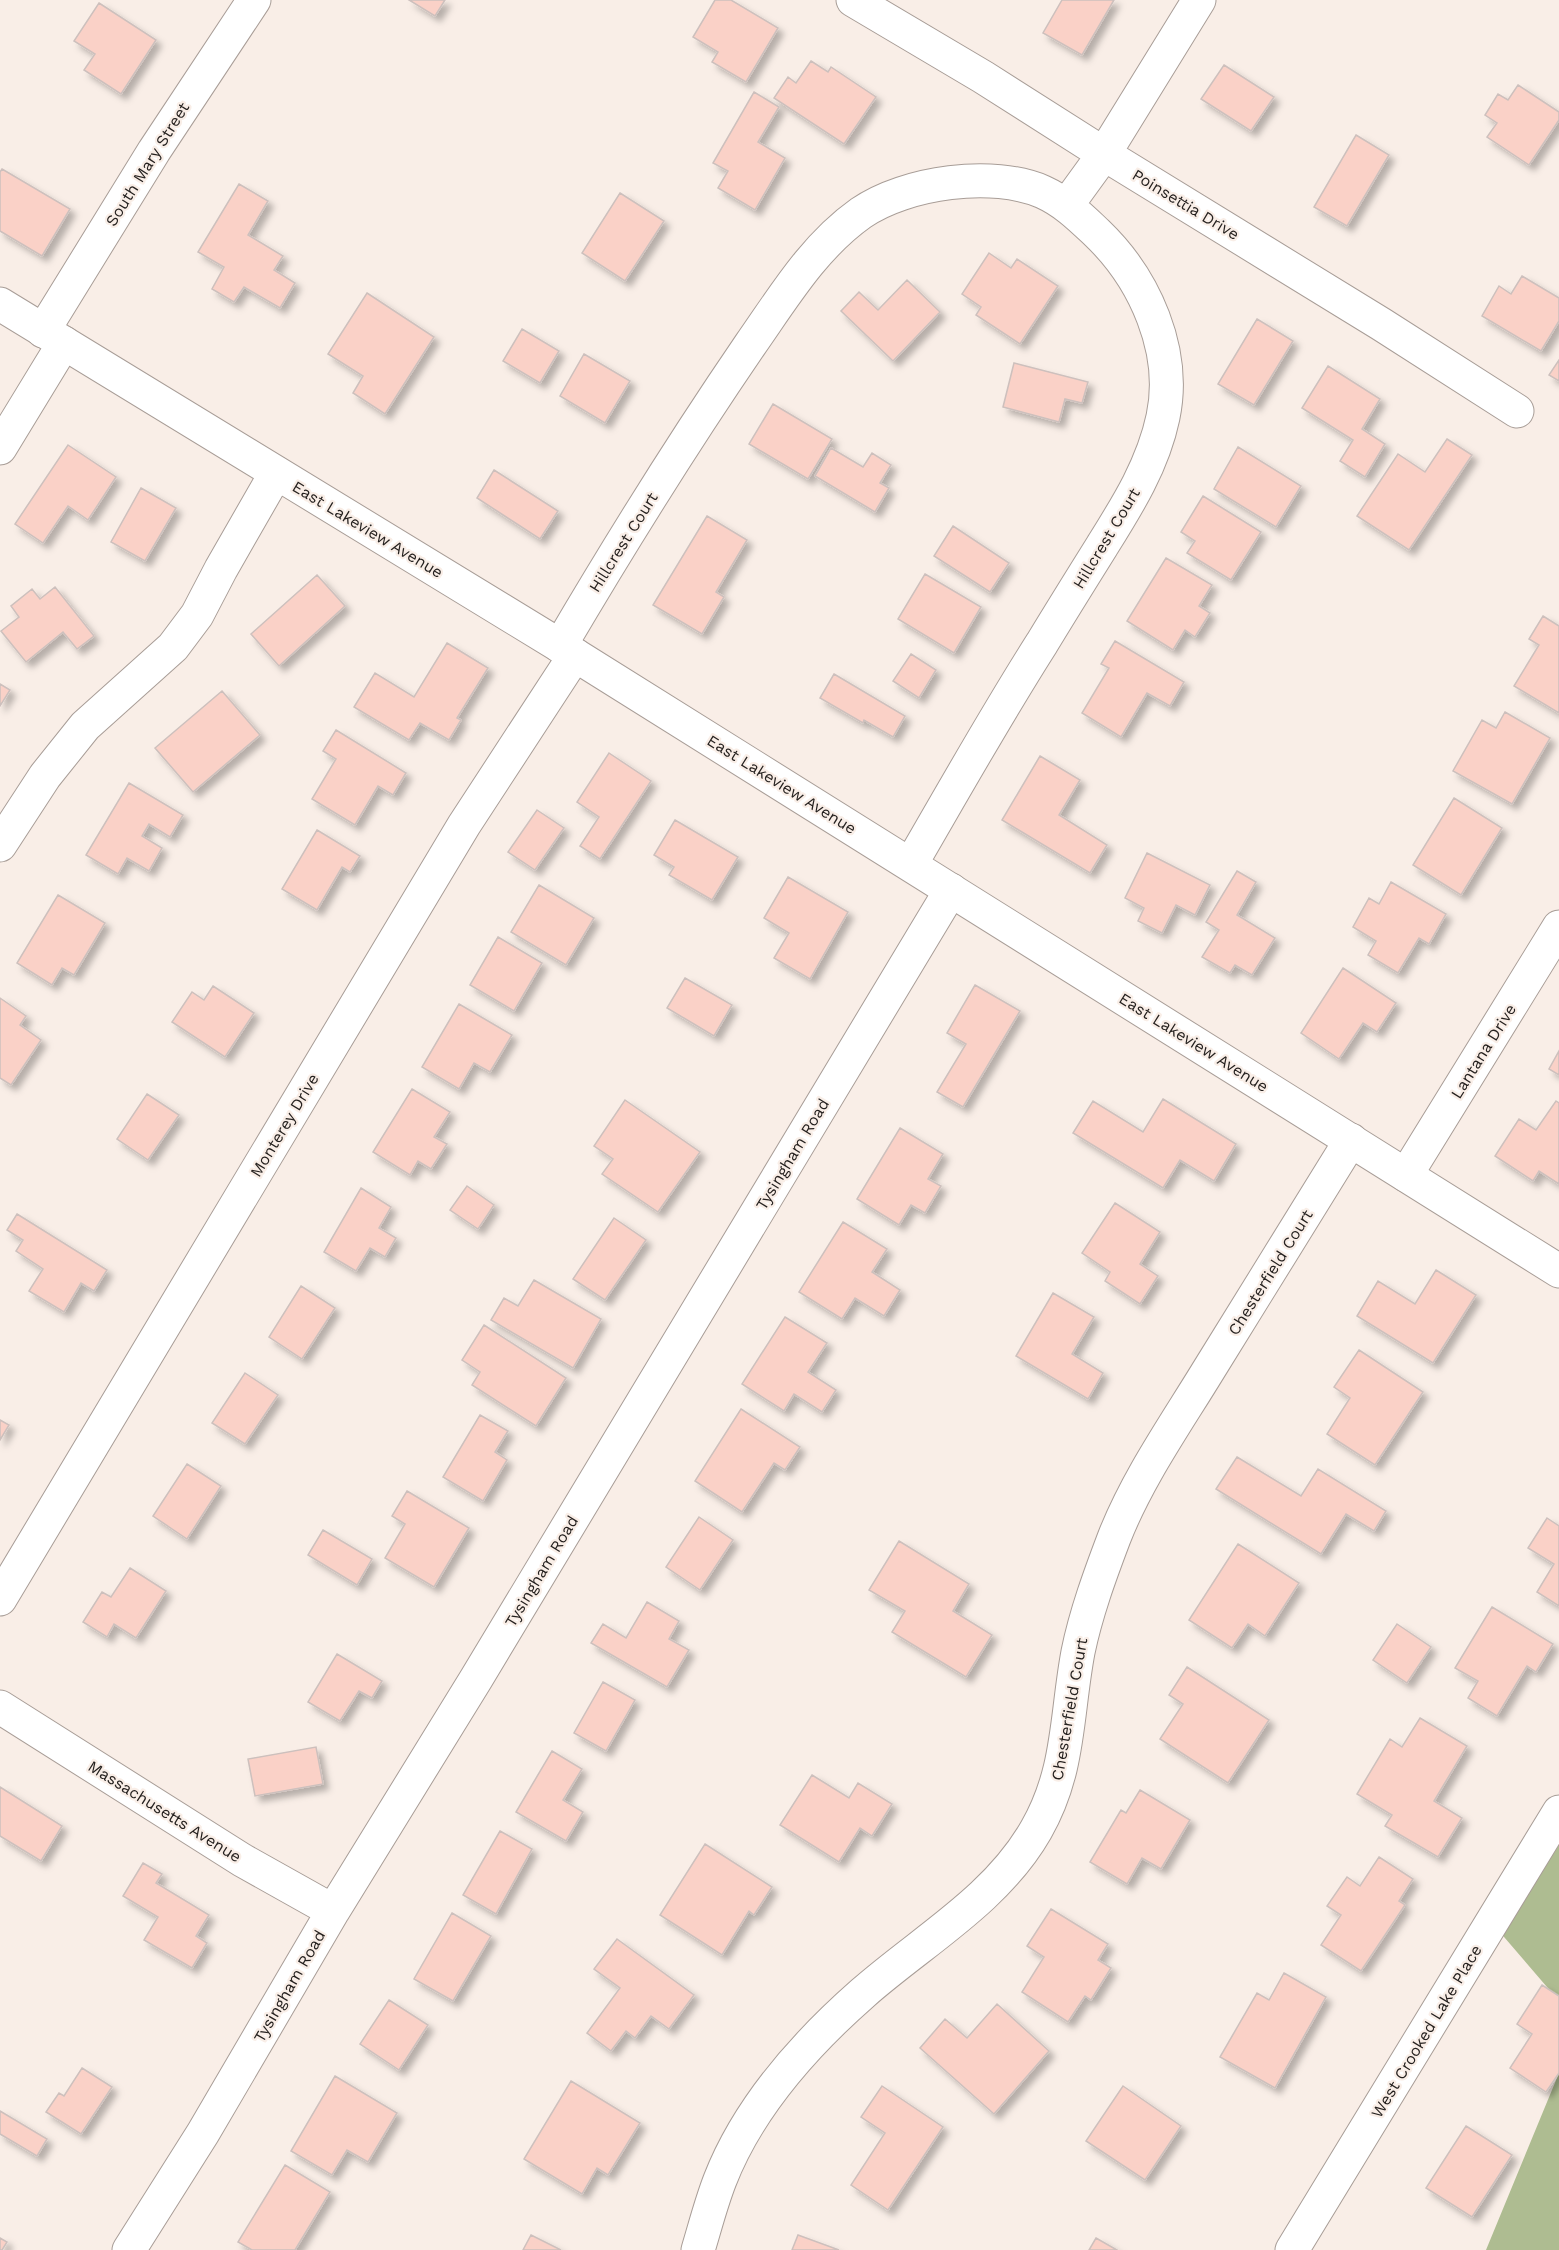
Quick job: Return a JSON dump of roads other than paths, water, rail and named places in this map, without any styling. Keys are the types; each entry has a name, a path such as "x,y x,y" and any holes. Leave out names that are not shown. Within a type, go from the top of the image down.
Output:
{"street":[{"name":"South Mary Street","path":"0,448 54,337 154,151 254,0"},
{"name":"Poinsettia Drive","path":"854,0 1382,324 1517,411"},
{"path":"1068,205 1104,154 1199,0"},
{"name":"Hillcrest Court","path":"567,650 610,561 723,385 796,279 828,241 863,212 897,194 929,185 963,181 1004,183 1040,190 1068,205 1103,239 1131,274 1152,313 1163,348 1167,383 1163,418 1147,468 1127,506 1026,668 911,864"},
{"name":"East Lakeview Avenue","path":"0,304 567,650 1559,1271"},
{"path":"0,845 45,776 85,726 173,647 197,615 221,568 276,473"},
{"name":"Monterey Drive","path":"0,1599 567,650"},
{"name":"Tysingham Road","path":"129,2250 203,2133 333,1911 476,1679 951,890"},
{"name":"Lantana Drive","path":"1406,1175 1559,927"},
{"name":"Chesterfield Court","path":"698,2250 720,2181 743,2131 766,2096 812,2043 863,1993 962,1915 999,1878 1034,1834 1049,1805 1063,1763 1078,1651 1095,1590 1115,1534 1152,1461 1351,1140"},
{"name":"Massachusetts Avenue","path":"0,1707 242,1860 333,1911"},
{"name":"West Crooked Lake Place","path":"1292,2250 1559,1812"}]}
